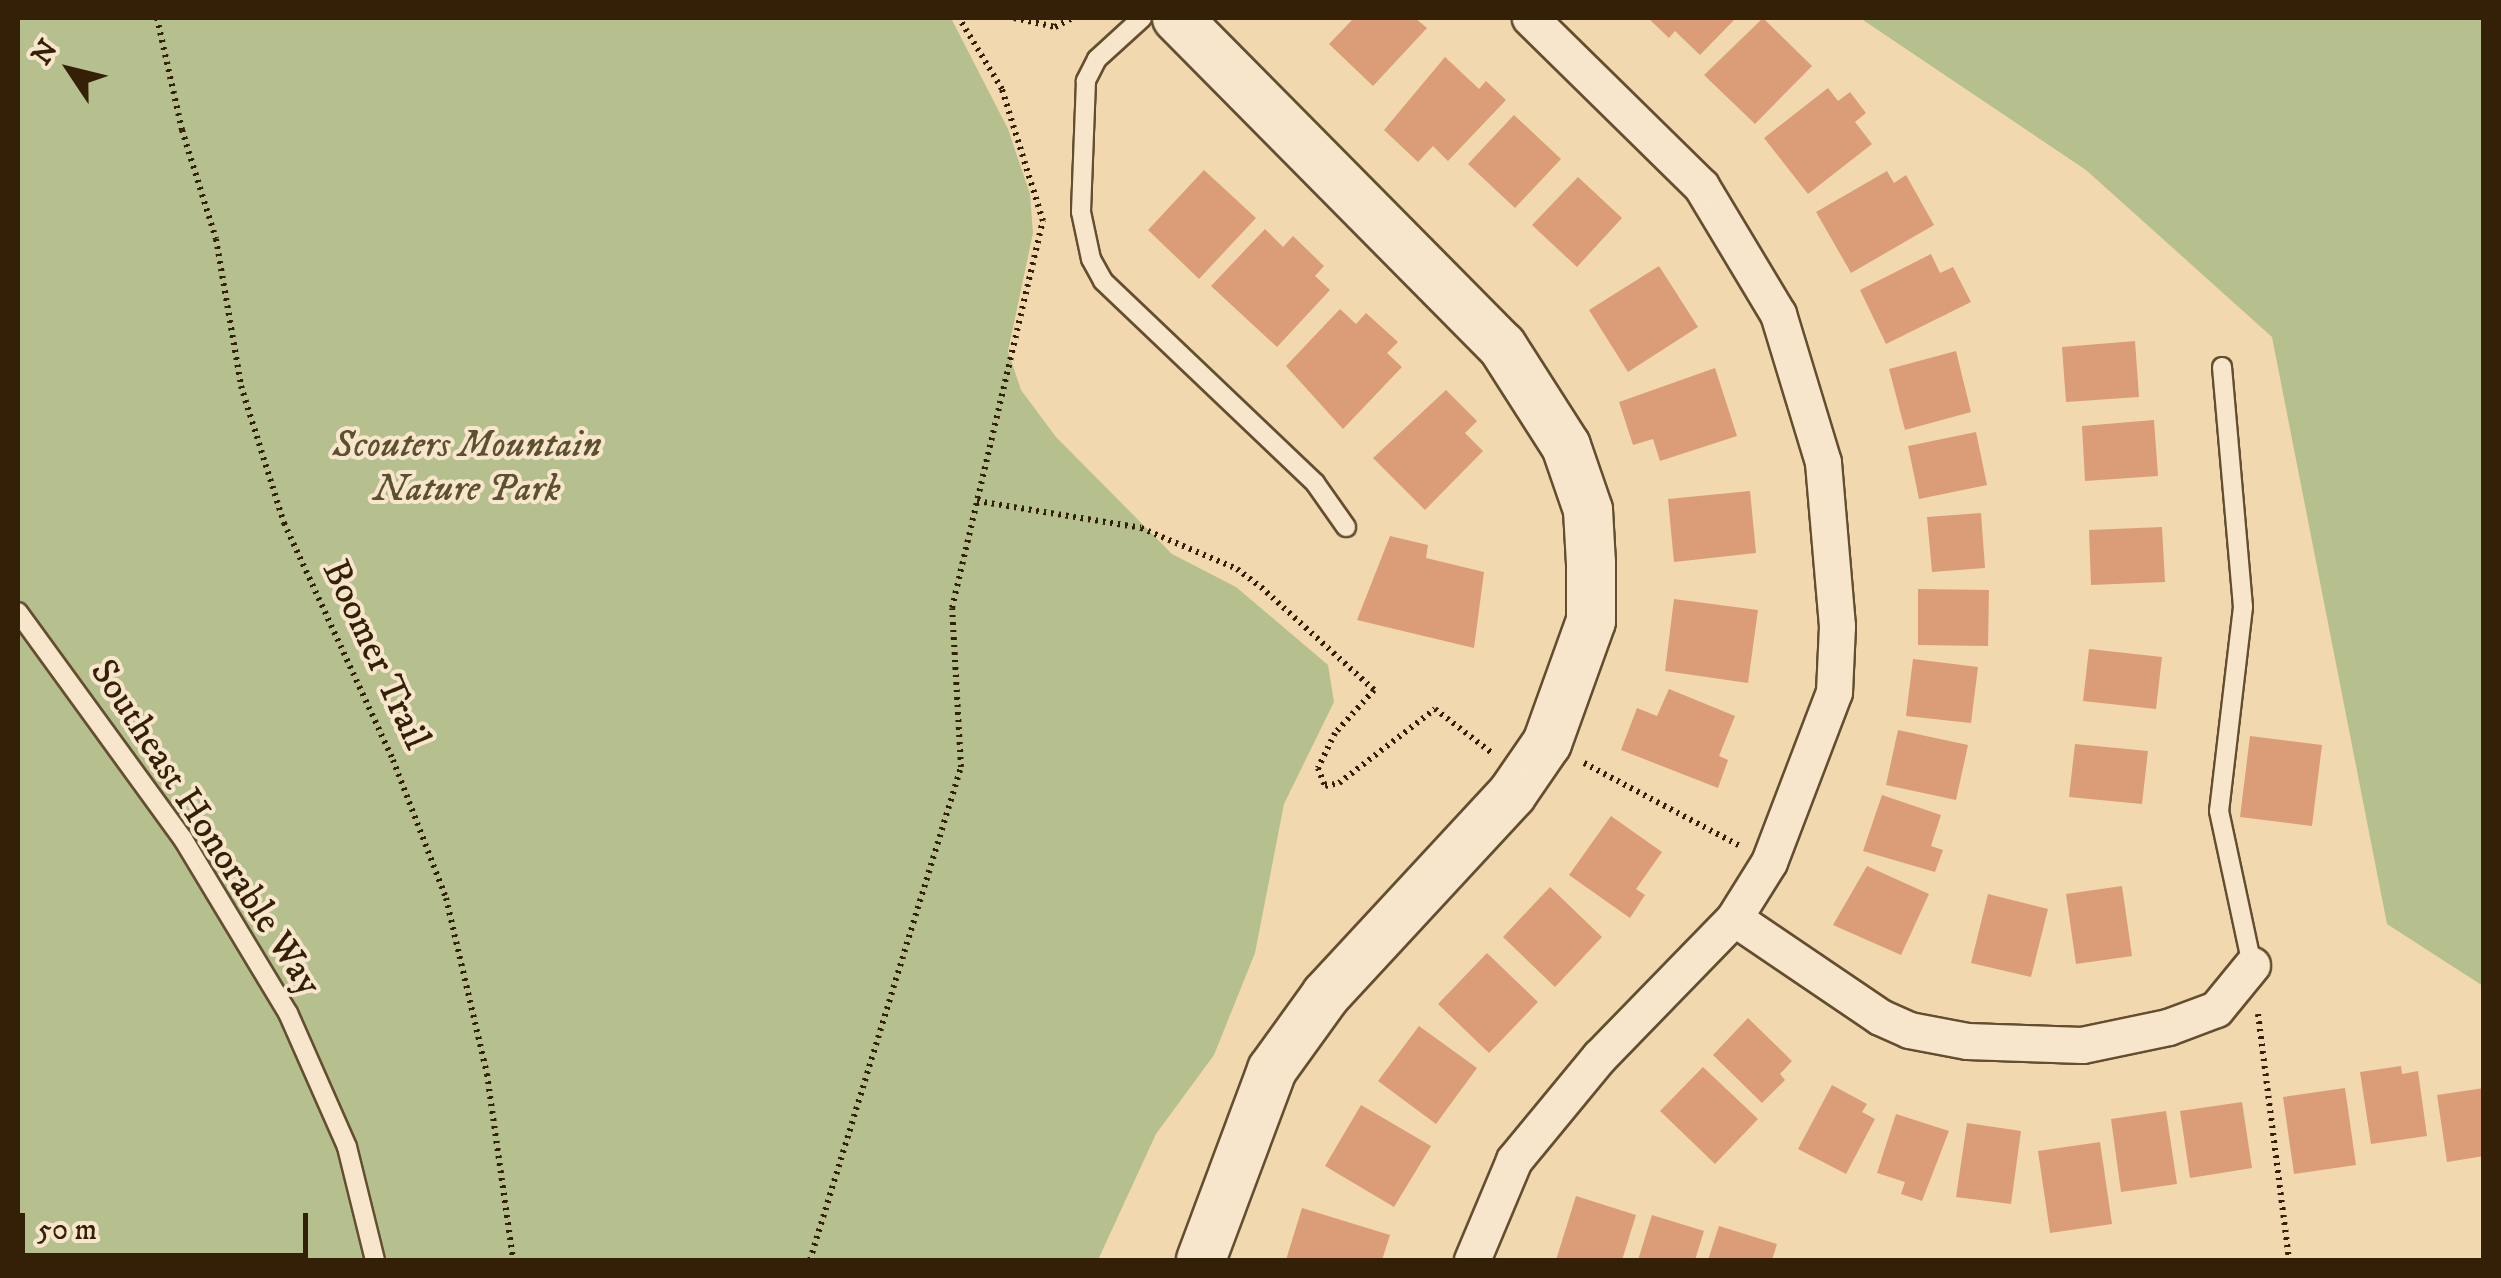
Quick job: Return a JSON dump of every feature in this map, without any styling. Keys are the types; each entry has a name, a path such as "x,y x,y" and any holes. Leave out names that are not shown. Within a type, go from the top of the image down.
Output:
{"street":[{"path":"1177,18 1502,346 1566,446 1588,510 1591,621 1535,762 1326,994 1272,1070 1201,1260"},
{"path":"1472,1260 1514,1160 1546,1118 1734,918 1769,862 1834,692 1832,540 1823,462 1778,314 1701,186 1530,18"},
{"path":"1734,918 1880,1017 1909,1030 1967,1041 2082,1045 2168,1027 2216,1009 2252,966"}],"lane":[{"path":"1142,18 1098,58 1086,81 1081,212 1092,259 1103,281 1314,483 1346,527"},
{"path":"2222,367 2244,606 2220,811 2252,966"},
{"name":"Southeast Honorable Way","path":"18,612 182,839 288,1013 347,1147 375,1260"}],"path":[{"name":"Boomer Trail","path":"158,18 182,130 216,239 240,386 284,523 394,760 446,898 487,1074 513,1260"},
{"path":"810,1260 961,767 952,608 1044,221 1002,88 960,18"},
{"path":"1014,18 1055,27 1073,18"},
{"path":"977,501 1140,528 1238,570 1262,587 1374,690 1335,733 1318,768 1324,786 1338,782 1435,709 1535,762 1769,862"},
{"path":"2252,966 2289,1260"}],"green space":[{"name":"Scouters Mountain Nature Park","path":"18,18 951,18 1008,129 1030,194 1033,233 1008,351 1021,390 1056,437 1172,554 1236,587 1328,665 1334,702 1284,804 1255,953 1214,1055 1156,1134 1098,1260 18,1260"},
{"path":"1860,18 2483,18 2483,986 2387,924 2272,337 2086,170"}],"building":[{"path":"1354,18 1415,18 1427,28 1373,86 1329,44"},
{"path":"1648,18 1736,18 1700,55 1675,31 1669,38"},
{"path":"1763,18 1812,66 1755,124 1704,75"},
{"path":"1445,57 1479,89 1486,81 1506,100 1448,161 1433,146 1418,162 1384,130"},
{"path":"1828,88 1838,101 1850,92 1866,113 1855,122 1872,144 1808,194 1764,138"},
{"path":"1514,115 1561,159 1515,208 1468,164"},
{"path":"1204,170 1256,218 1199,279 1148,230"},
{"path":"1887,171 1894,183 1906,175 1934,225 1851,273 1816,212"},
{"path":"1578,177 1622,218 1577,267 1532,225"},
{"path":"1265,229 1283,247 1293,236 1324,266 1315,276 1330,290 1277,347 1211,286"},
{"path":"1931,254 1940,273 1953,267 1971,302 1886,344 1860,290"},
{"path":"1659,266 1698,327 1628,372 1589,310"},
{"path":"1340,309 1356,324 1366,313 1398,342 1387,353 1402,367 1343,429 1286,366"},
{"path":"2135,341 2139,397 2066,402 2062,347"},
{"path":"1956,351 1971,412 1905,430 1889,369"},
{"path":"1715,368 1737,436 1660,461 1653,439 1633,445 1619,402"},
{"path":"1446,390 1477,421 1465,433 1483,451 1425,510 1373,458"},
{"path":"2154,420 2158,476 2085,481 2082,426"},
{"path":"1976,432 1987,485 1919,499 1908,446"},
{"path":"1750,491 1756,553 1674,562 1668,499"},
{"path":"1981,513 1985,568 1932,572 1927,517"},
{"path":"2162,527 2165,582 2091,585 2089,530"},
{"path":"1390,536 1428,545 1426,558 1484,572 1474,648 1357,620"},
{"path":"1918,589 1989,590 1988,646 1918,645"},
{"path":"1674,599 1758,610 1748,683 1665,671"},
{"path":"2089,649 2162,657 2156,709 2083,701"},
{"path":"1913,659 1978,667 1971,723 1906,716"},
{"path":"1669,689 1735,716 1719,756 1728,760 1718,788 1621,750 1637,708 1657,716"},
{"path":"1898,730 1968,745 1956,800 1886,785"},
{"path":"2250,736 2322,745 2312,826 2240,817"},
{"path":"2075,744 2148,751 2142,804 2069,797"},
{"path":"1882,795 1941,815 1931,846 1943,850 1935,872 1863,851"},
{"path":"1611,816 1662,852 1636,889 1645,895 1630,918 1569,875"},
{"path":"1867,866 1929,894 1901,955 1833,925"},
{"path":"2122,886 2132,956 2076,964 2066,894"},
{"path":"1550,887 1602,937 1555,987 1503,937"},
{"path":"1988,894 2048,909 2031,977 1971,963"},
{"path":"1487,953 1538,1002 1489,1053 1438,1004"},
{"path":"1748,1018 1792,1061 1780,1074 1785,1080 1762,1103 1713,1055"},
{"path":"1419,1026 1477,1068 1436,1124 1378,1081"},
{"path":"2401,1066 2402,1074 2418,1071 2427,1136 2371,1144 2360,1072"},
{"path":"1703,1067 1758,1119 1715,1164 1660,1111"},
{"path":"1832,1085 1867,1104 1862,1112 1875,1119 1846,1174 1798,1149"},
{"path":"2345,1088 2356,1165 2294,1174 2283,1097"},
{"path":"2484,1088 2484,1156 2447,1162 2437,1095"},
{"path":"2242,1102 2252,1168 2190,1178 2180,1111"},
{"path":"1361,1105 1431,1146 1394,1207 1325,1166"},
{"path":"2166,1111 2177,1184 2121,1192 2111,1119"},
{"path":"1896,1114 1949,1131 1922,1201 1901,1194 1905,1182 1877,1173"},
{"path":"1967,1123 2021,1131 2011,1204 1956,1197"},
{"path":"2100,1142 2112,1224 2050,1233 2038,1151"},
{"path":"1576,1196 1636,1215 1622,1260 1556,1260"},
{"path":"1302,1208 1390,1235 1382,1260 1286,1260"},
{"path":"1652,1215 1704,1231 1695,1260 1638,1260"},
{"path":"1719,1226 1777,1244 1772,1260 1708,1260"}]}
